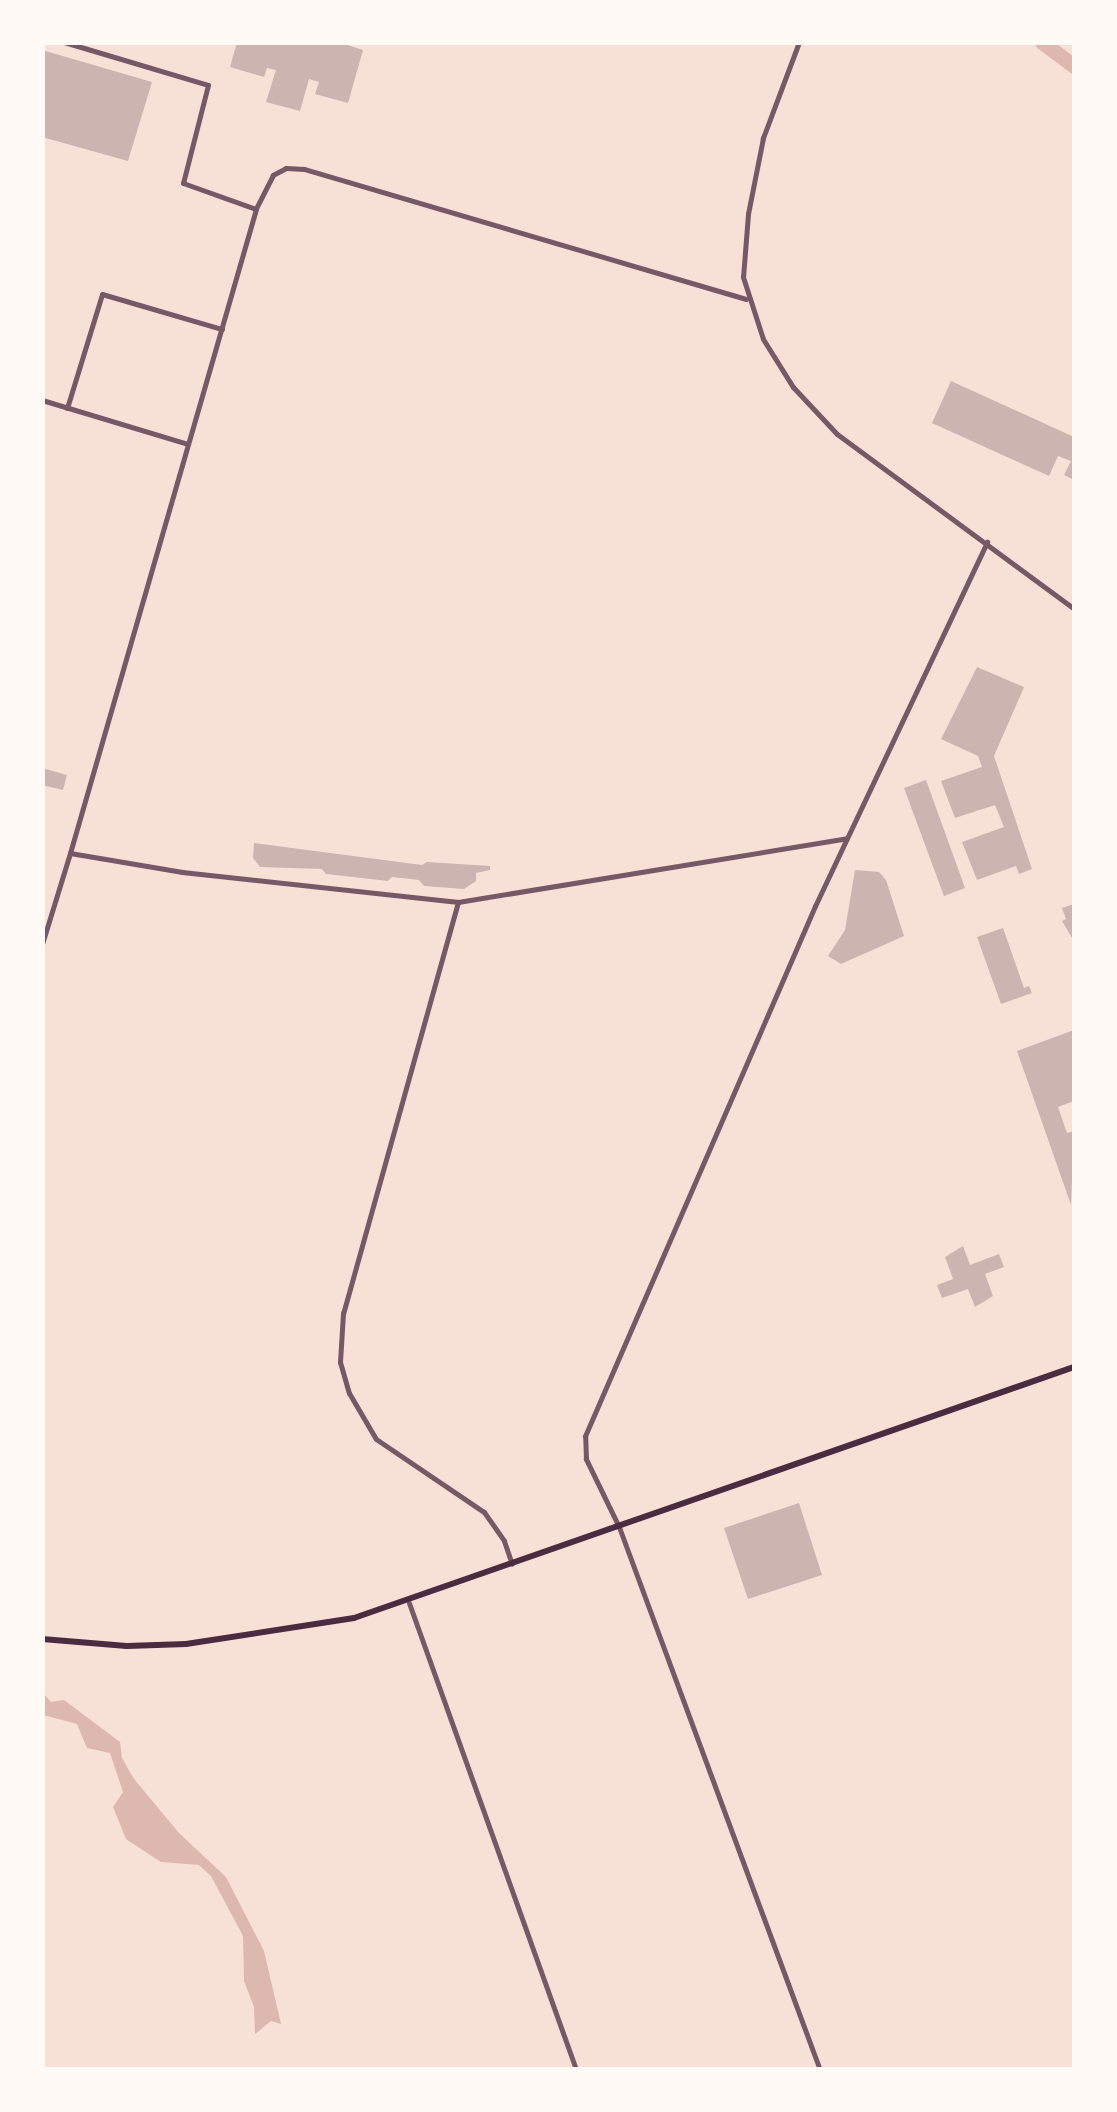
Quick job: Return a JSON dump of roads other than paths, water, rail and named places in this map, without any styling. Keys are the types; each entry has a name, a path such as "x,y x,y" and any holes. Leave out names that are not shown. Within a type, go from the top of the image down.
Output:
{"main road":[{"path":"42,1639 112,1645 186,1644 328,1623 408,1603 1074,1367"}],"street":[{"path":"64,42 208,85 183,183 256,208"},
{"path":"799,42 769,120 754,185 742,277 746,299 777,363 821,420 853,448 1074,609"},
{"path":"42,944 256,208 273,175 286,168 304,169 746,299"},
{"path":"68,408 102,294 222,329"},
{"path":"42,400 188,444"},
{"path":"820,2070 619,1527 586,1459 585,1436 847,838 987,542"},
{"path":"70,854 182,872 458,902 847,838"},
{"path":"458,902 343,1313 340,1362 357,1410 376,1439 484,1512 504,1541 512,1566"},
{"path":"408,1603 576,2070"}],"waterway":[{"path":"1042,42 1074,66"}]}
